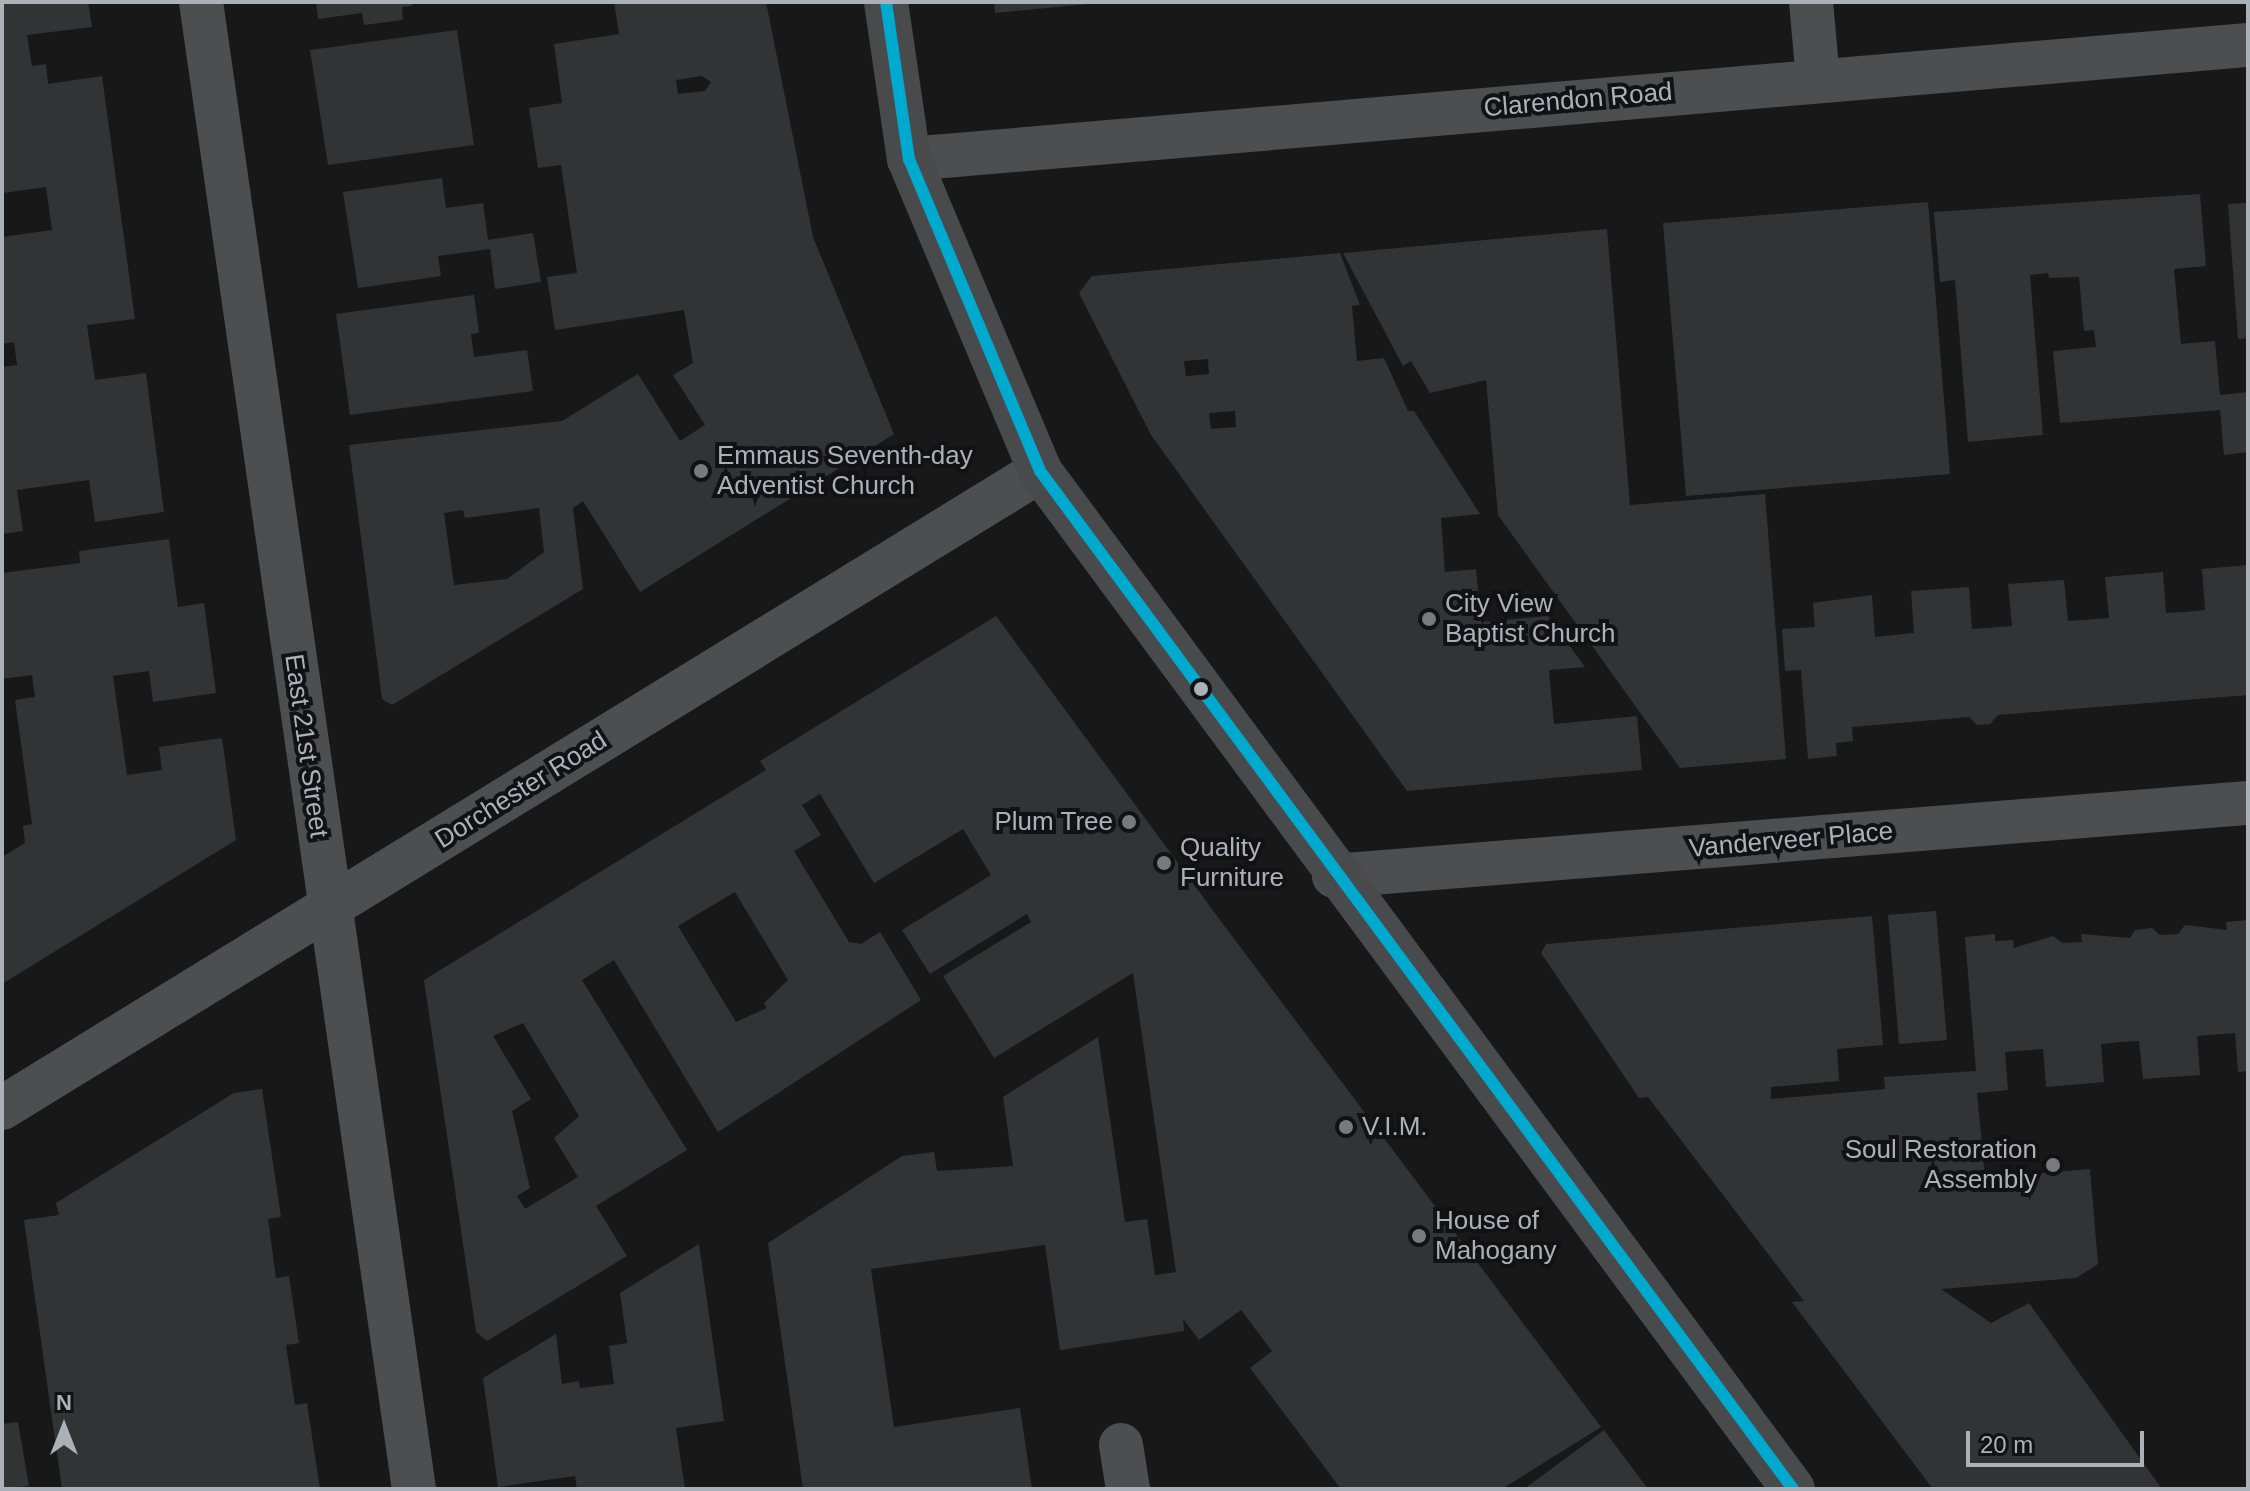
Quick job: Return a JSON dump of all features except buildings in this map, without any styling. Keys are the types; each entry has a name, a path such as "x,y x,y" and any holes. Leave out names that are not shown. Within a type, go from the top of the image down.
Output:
{"main road":[{"path":"886,2 909,159 1040,471 1334,876 1793,1489"}],"street":[{"name":"East 21st Street","path":"201,2 414,1489"},
{"path":"1811,2 1818,79"},
{"name":"Clarendon Road","path":"909,159 1818,79 2248,45"},
{"name":"Dorchester Road","path":"2,1108 1040,471"},
{"name":"Vanderveer Place","path":"1334,876 2248,803"},
{"path":"1121,1445 1128,1489"}],"transit line":[{"path":"886,2 909,159 1040,471 1793,1489"}],"place":[{"name":"Emmaus Seventh-day Adventist Church","path":"701,471"},
{"name":"City View Baptist Church","path":"1429,619"},
{"name":"Plum Tree","path":"1129,822"},
{"name":"Quality Furniture","path":"1164,863"},
{"name":"V.I.M.","path":"1346,1127"},
{"name":"Soul Restoration Assembly","path":"2053,1165"},
{"name":"House of Mahogany","path":"1419,1236"}]}
